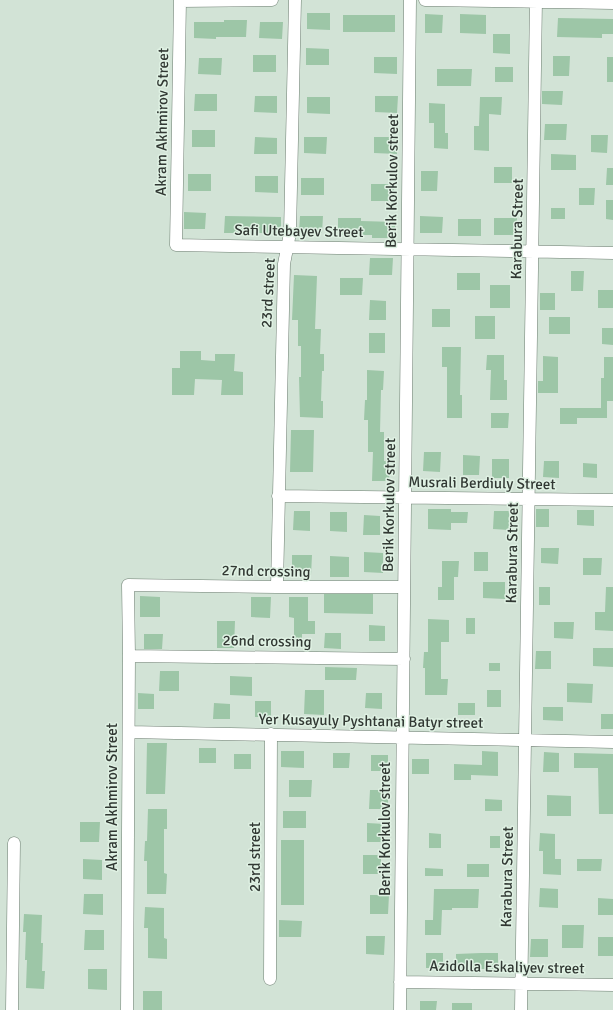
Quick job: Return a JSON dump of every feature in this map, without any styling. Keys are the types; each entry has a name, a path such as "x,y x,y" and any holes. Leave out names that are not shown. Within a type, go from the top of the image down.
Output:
{"street":[{"path":"180,1 272,0"},
{"name":"23rd street","path":"277,587 284,264 290,233 295,0"},
{"name":"Berik Korkulov street","path":"400,1010 410,0"},
{"path":"425,0 613,3"},
{"name":"Akram Akhmirov Street","path":"176,245 180,1"},
{"name":"Karabura Street","path":"521,1010 536,1"},
{"name":"Safi Utebayev Street","path":"176,245 613,253"},
{"name":"Musrali Berdiuly Street","path":"278,496 613,500"},
{"name":"Akram Akhmirov Street","path":"127,1010 129,732 128,585"},
{"name":"27nd crossing","path":"128,585 404,587"},
{"name":"26nd crossing","path":"129,656 404,659"},
{"name":"Yer Kusayuly Pyshtanai Batyr street","path":"129,732 613,742"},
{"name":"23rd street","path":"270,979 271,734"},
{"path":"12,1010 14,843"},
{"name":"Azidolla Eskaliyev street","path":"400,982 613,985"}],"building":[{"path":"307,13 330,13 330,30 307,29"},
{"path":"425,14 443,15 442,33 425,33"},
{"path":"460,14 486,15 486,34 460,33"},
{"path":"343,15 395,15 395,32 343,32"},
{"path":"558,18 613,19 613,34 602,34 602,38 557,37"},
{"path":"224,20 247,20 246,37 216,37 216,39 194,38 194,22 224,22"},
{"path":"260,22 283,22 282,39 259,38"},
{"path":"493,34 510,34 510,54 493,53"},
{"path":"306,48 329,49 329,65 306,65"},
{"path":"253,55 276,55 276,72 253,72"},
{"path":"553,56 570,56 569,76 553,76"},
{"path":"374,57 397,57 397,74 374,73"},
{"path":"607,57 613,57 613,82 607,82"},
{"path":"199,58 222,58 221,75 198,74"},
{"path":"495,67 513,67 513,82 495,82"},
{"path":"437,69 472,69 471,86 437,86"},
{"path":"542,91 563,91 562,105 542,104"},
{"path":"195,94 217,94 217,111 194,111"},
{"path":"255,96 277,96 277,113 254,112"},
{"path":"375,96 398,96 397,113 375,112"},
{"path":"307,97 330,97 330,114 307,113"},
{"path":"480,97 502,97 501,115 489,114 489,151 474,150 474,126 479,126"},
{"path":"429,103 445,104 445,133 448,133 448,149 434,148 434,123 429,123"},
{"path":"545,124 567,124 566,140 544,140"},
{"path":"192,130 215,130 215,147 192,147"},
{"path":"591,135 608,135 607,153 591,152"},
{"path":"255,137 277,138 277,154 254,154"},
{"path":"304,137 327,137 326,154 304,153"},
{"path":"374,137 397,137 397,154 374,153"},
{"path":"551,154 576,155 576,170 551,170"},
{"path":"494,167 512,167 512,183 494,183"},
{"path":"607,168 613,168 613,185 606,185"},
{"path":"421,171 438,171 437,191 421,191"},
{"path":"188,174 211,174 211,191 188,191"},
{"path":"255,176 278,176 278,193 255,192"},
{"path":"301,178 324,178 324,195 301,195"},
{"path":"371,184 394,184 394,201 371,201"},
{"path":"579,188 595,188 594,205 579,205"},
{"path":"606,200 613,200 613,220 606,219"},
{"path":"551,208 565,208 565,219 551,219"},
{"path":"184,212 206,213 205,229 184,229"},
{"path":"225,216 281,217 281,233 224,233"},
{"path":"300,216 323,216 322,233 299,232"},
{"path":"420,216 443,217 442,233 420,233"},
{"path":"338,218 361,218 361,221 395,222 395,238 372,238 372,235 338,235"},
{"path":"494,218 517,218 517,235 494,235"},
{"path":"458,219 481,219 481,236 458,236"},
{"path":"370,258 393,258 392,275 369,275"},
{"path":"571,271 584,271 583,291 571,291"},
{"path":"457,273 480,273 480,290 457,290"},
{"path":"294,275 317,276 315,329 321,329 320,354 324,354 321,401 323,401 323,418 300,417 299,377 301,377 301,346 298,346 298,320 292,320"},
{"path":"340,278 363,278 362,295 340,295"},
{"path":"490,285 510,285 510,308 490,308"},
{"path":"598,290 613,290 613,308 598,308"},
{"path":"540,293 555,293 555,310 540,310"},
{"path":"370,300 386,301 386,320 369,320"},
{"path":"432,309 450,309 450,327 432,327"},
{"path":"475,316 495,316 495,339 475,339"},
{"path":"549,317 570,317 570,334 549,334"},
{"path":"602,328 613,328 613,345 602,344"},
{"path":"369,333 385,333 385,353 369,353"},
{"path":"442,347 461,347 460,395 462,395 462,418 447,418 447,367 442,367"},
{"path":"180,351 201,351 201,360 215,361 215,354 235,354 234,371 243,372 243,395 221,395 222,380 195,379 194,395 172,395 172,368 180,368"},
{"path":"487,355 504,355 504,380 507,380 507,400 490,400 491,370 486,370"},
{"path":"543,356 558,357 558,393 538,393 538,381 543,381"},
{"path":"604,357 613,357 613,401 607,401 607,418 577,418 577,424 560,424 560,408 601,408 601,378 604,378"},
{"path":"367,370 384,371 383,390 381,390 380,432 384,432 384,461 390,462 389,481 372,481 373,452 368,452 368,420 364,420 365,400 367,400"},
{"path":"491,413 509,413 508,428 491,428"},
{"path":"291,430 314,430 313,472 290,472"},
{"path":"424,452 441,452 440,472 423,471"},
{"path":"463,455 480,456 479,475 463,475"},
{"path":"492,459 509,459 509,478 492,478"},
{"path":"544,461 559,461 559,478 543,477"},
{"path":"583,463 597,464 597,478 583,477"},
{"path":"428,509 451,509 451,512 468,512 467,523 451,523 451,530 428,529"},
{"path":"536,509 549,509 549,527 536,527"},
{"path":"577,510 594,510 594,526 577,525"},
{"path":"294,511 310,511 310,531 293,530"},
{"path":"494,511 509,511 509,530 493,529"},
{"path":"330,512 347,512 347,532 330,531"},
{"path":"364,515 380,516 380,535 363,535"},
{"path":"541,548 559,548 558,564 541,563"},
{"path":"364,552 383,553 383,573 364,572"},
{"path":"474,552 488,552 488,571 474,571"},
{"path":"292,555 312,555 311,575 292,575"},
{"path":"330,556 349,557 349,577 330,577"},
{"path":"583,558 602,558 601,575 583,575"},
{"path":"442,561 459,561 458,577 454,577 454,600 438,600 438,587 442,587"},
{"path":"483,582 505,582 505,599 483,598"},
{"path":"539,587 550,587 550,605 539,605"},
{"path":"606,587 613,587 613,631 595,630 595,612 605,612"},
{"path":"324,594 373,594 373,614 324,613"},
{"path":"140,596 160,597 160,617 140,617"},
{"path":"251,597 271,597 270,618 251,617"},
{"path":"289,597 308,597 308,621 315,621 315,634 302,634 302,640 294,640 294,618 289,617"},
{"path":"466,618 475,618 475,634 466,634"},
{"path":"428,619 449,620 449,642 441,642 441,679 448,679 447,695 425,695 425,668 423,668 424,652 428,652"},
{"path":"217,621 235,621 234,648 217,648"},
{"path":"554,622 574,622 573,639 554,638"},
{"path":"369,625 385,626 385,641 369,641"},
{"path":"325,633 341,633 341,649 324,648"},
{"path":"144,634 163,634 162,649 144,649"},
{"path":"593,648 613,648 613,667 593,666"},
{"path":"536,651 551,651 551,669 535,669"},
{"path":"489,663 500,663 500,671 489,671"},
{"path":"325,667 357,668 356,680 325,680"},
{"path":"160,671 179,671 179,691 159,691"},
{"path":"230,676 252,677 252,696 230,695"},
{"path":"567,683 593,684 592,703 567,702"},
{"path":"305,690 324,690 324,715 304,714"},
{"path":"487,690 501,690 501,707 487,707"},
{"path":"138,693 154,694 154,709 138,709"},
{"path":"366,693 382,693 382,709 365,708"},
{"path":"255,701 271,701 271,717 255,717"},
{"path":"214,703 230,704 230,719 213,719"},
{"path":"458,703 475,703 475,715 458,715"},
{"path":"543,707 563,707 563,721 543,720"},
{"path":"601,714 613,714 613,729 601,729"},
{"path":"147,743 167,743 165,794 146,794"},
{"path":"199,748 216,748 216,763 199,763"},
{"path":"281,751 304,751 304,768 281,767"},
{"path":"482,751 498,752 498,776 471,775 471,780 454,780 454,764 482,765"},
{"path":"544,752 559,753 559,772 543,772"},
{"path":"333,753 350,753 349,768 333,768"},
{"path":"574,753 613,754 613,814 599,814 598,768 574,768"},
{"path":"234,754 251,754 251,769 234,769"},
{"path":"371,755 388,755 388,771 371,771"},
{"path":"412,759 429,759 429,774 412,774"},
{"path":"289,780 312,780 311,797 289,797"},
{"path":"370,790 388,790 388,809 369,809"},
{"path":"547,795 571,796 571,816 547,816"},
{"path":"485,799 502,800 502,811 485,811"},
{"path":"148,809 167,809 167,829 164,829 164,873 167,874 166,894 147,894 147,861 144,861 145,841 147,841"},
{"path":"283,811 306,811 306,828 283,828"},
{"path":"80,822 100,822 99,842 80,842"},
{"path":"367,823 385,824 385,842 367,842"},
{"path":"429,833 441,834 441,848 429,848"},
{"path":"540,833 555,834 555,859 561,859 561,875 543,874 543,851 539,851"},
{"path":"490,836 500,836 500,848 490,848"},
{"path":"281,840 304,840 304,905 281,905"},
{"path":"363,855 381,855 381,874 363,874"},
{"path":"83,859 102,860 102,880 83,879"},
{"path":"577,859 602,859 601,871 577,871"},
{"path":"467,864 489,864 489,877 467,877"},
{"path":"425,868 443,869 443,876 425,876"},
{"path":"540,888 558,889 558,908 539,907"},
{"path":"434,889 479,889 478,908 452,908 452,910 442,910 441,935 425,935 425,920 433,920"},
{"path":"84,894 103,894 103,915 83,914"},
{"path":"370,895 389,895 388,914 370,914"},
{"path":"598,898 613,899 613,915 598,915"},
{"path":"145,907 164,908 164,938 167,939 167,959 148,958 148,928 144,928"},
{"path":"24,914 42,915 41,943 43,943 42,971 45,971 44,989 26,988 27,960 25,960 26,932 23,932"},
{"path":"279,920 302,921 301,937 279,937"},
{"path":"562,925 584,925 583,948 562,948"},
{"path":"85,930 104,930 104,950 84,950"},
{"path":"366,936 385,936 384,955 366,954"},
{"path":"598,937 613,937 613,956 598,956"},
{"path":"531,939 548,939 548,957 530,957"},
{"path":"426,953 443,953 443,968 426,968"},
{"path":"498,953 498,969 456,969 456,954"},
{"path":"88,969 107,969 107,990 88,989"},
{"path":"143,991 162,991 162,1010 143,1010"},
{"path":"420,1001 437,1001 436,1010 420,1010"},
{"path":"452,1003 472,1003 472,1010 452,1010"}]}
